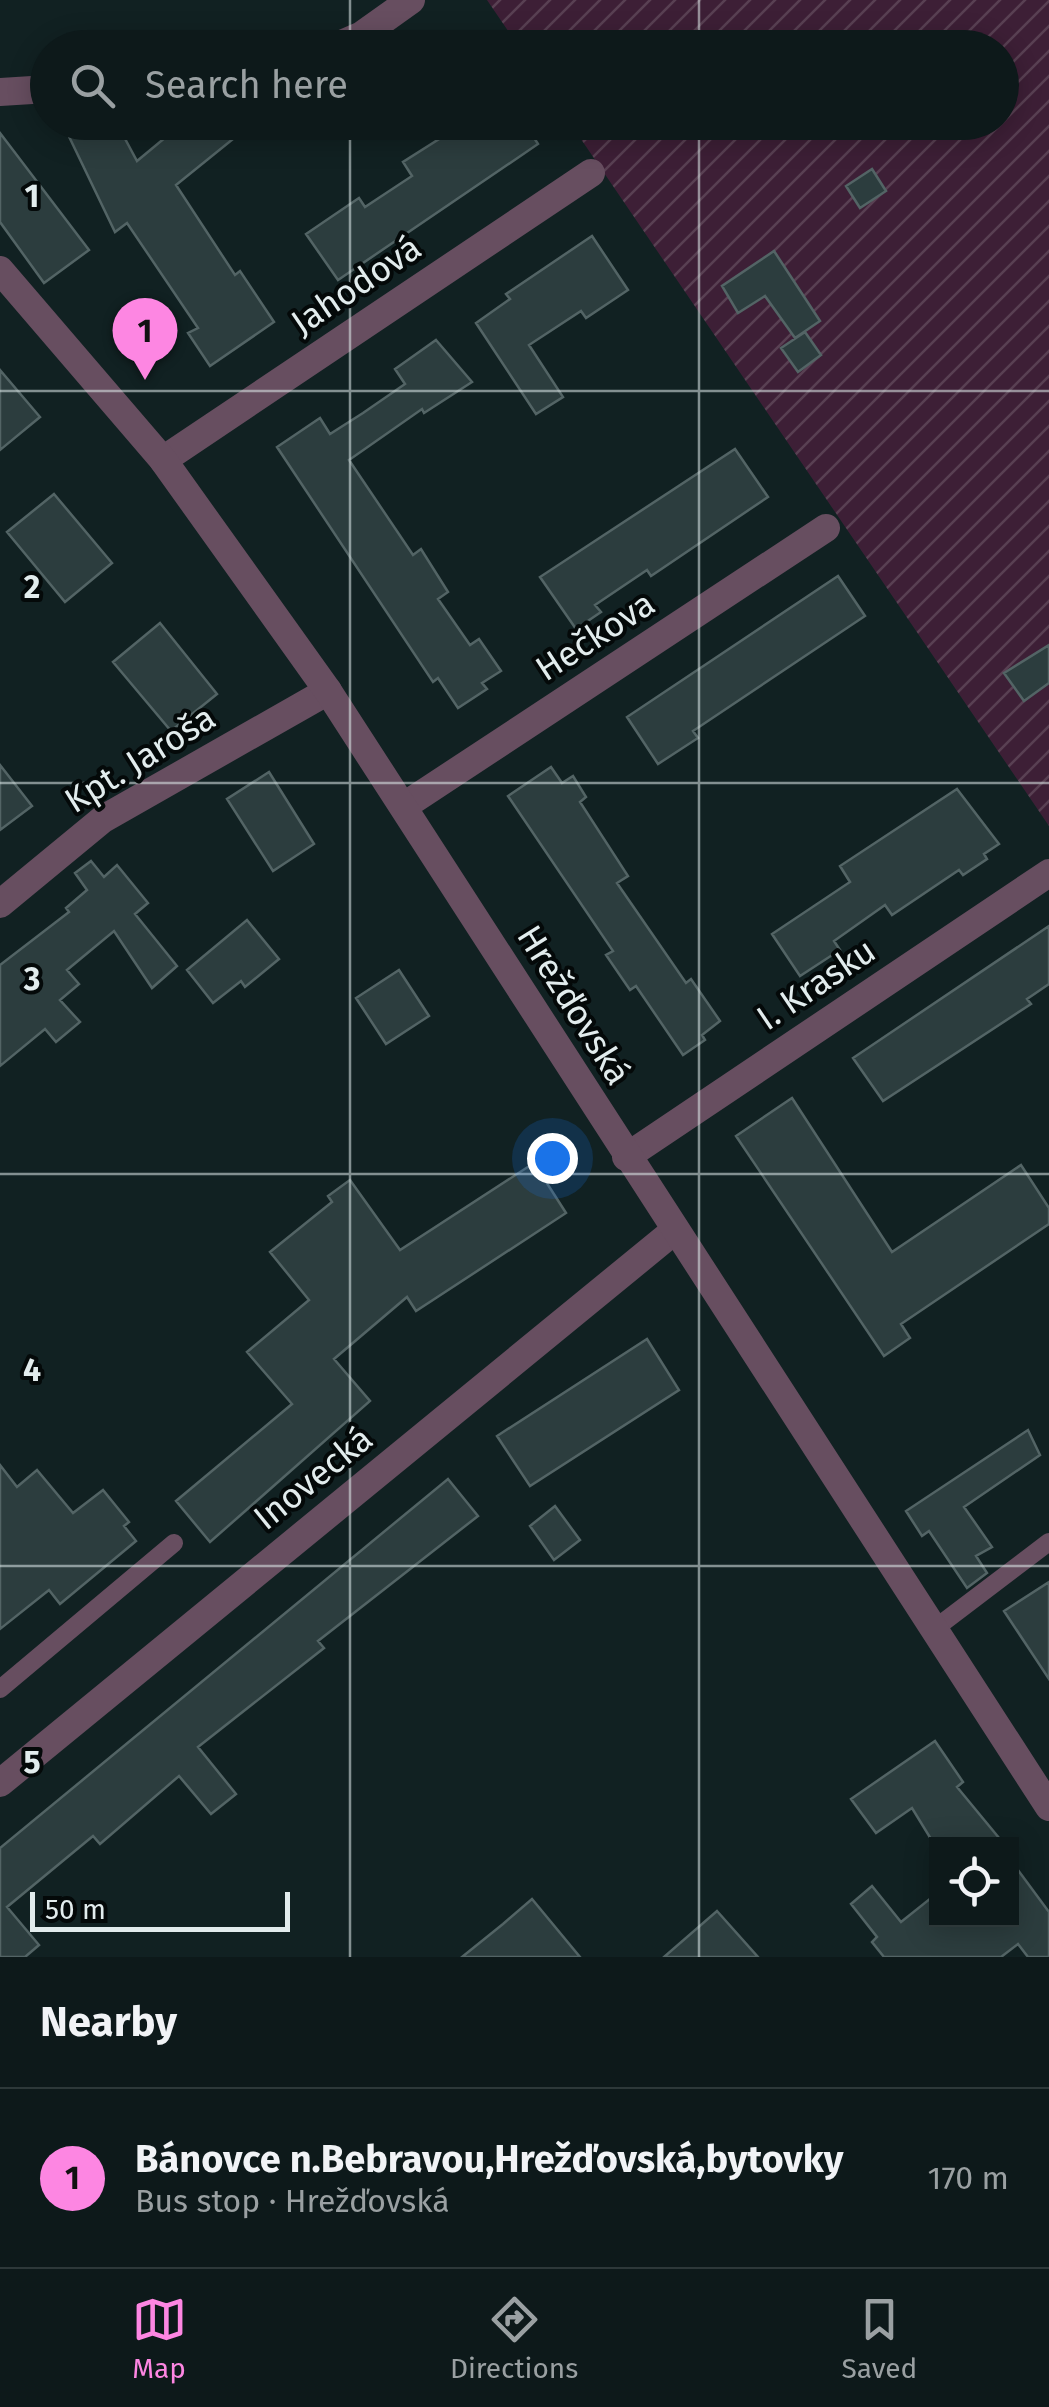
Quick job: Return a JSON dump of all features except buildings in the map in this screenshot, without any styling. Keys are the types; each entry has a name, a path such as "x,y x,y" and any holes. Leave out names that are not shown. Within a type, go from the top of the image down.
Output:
{"street":[{"path":"369,30 411,0"},
{"path":"0,92 30,90"},
{"name":"Jahodová","path":"162,460 591,173"},
{"name":"Hrežďovská","path":"0,270 162,460 328,692 1049,1807"},
{"name":"Hečkova","path":"404,806 826,528"},
{"name":"Kpt. Jaroša","path":"0,904 103,819 328,692"},
{"name":"I. Krasku","path":"626,1157 1049,873"},
{"name":"Inovecká","path":"0,1782 674,1231"}],"lane":[{"path":"932,1630 1049,1542"},
{"path":"0,1689 174,1543"}],"shaded area":[{"path":"487,0 1049,0 1049,826 582,140 1019,140 1019,30 507,30"}],"place":[{"name":"Bánovce n.Bebravou,Hrežďovská,bytovky","path":"145,380"}]}
